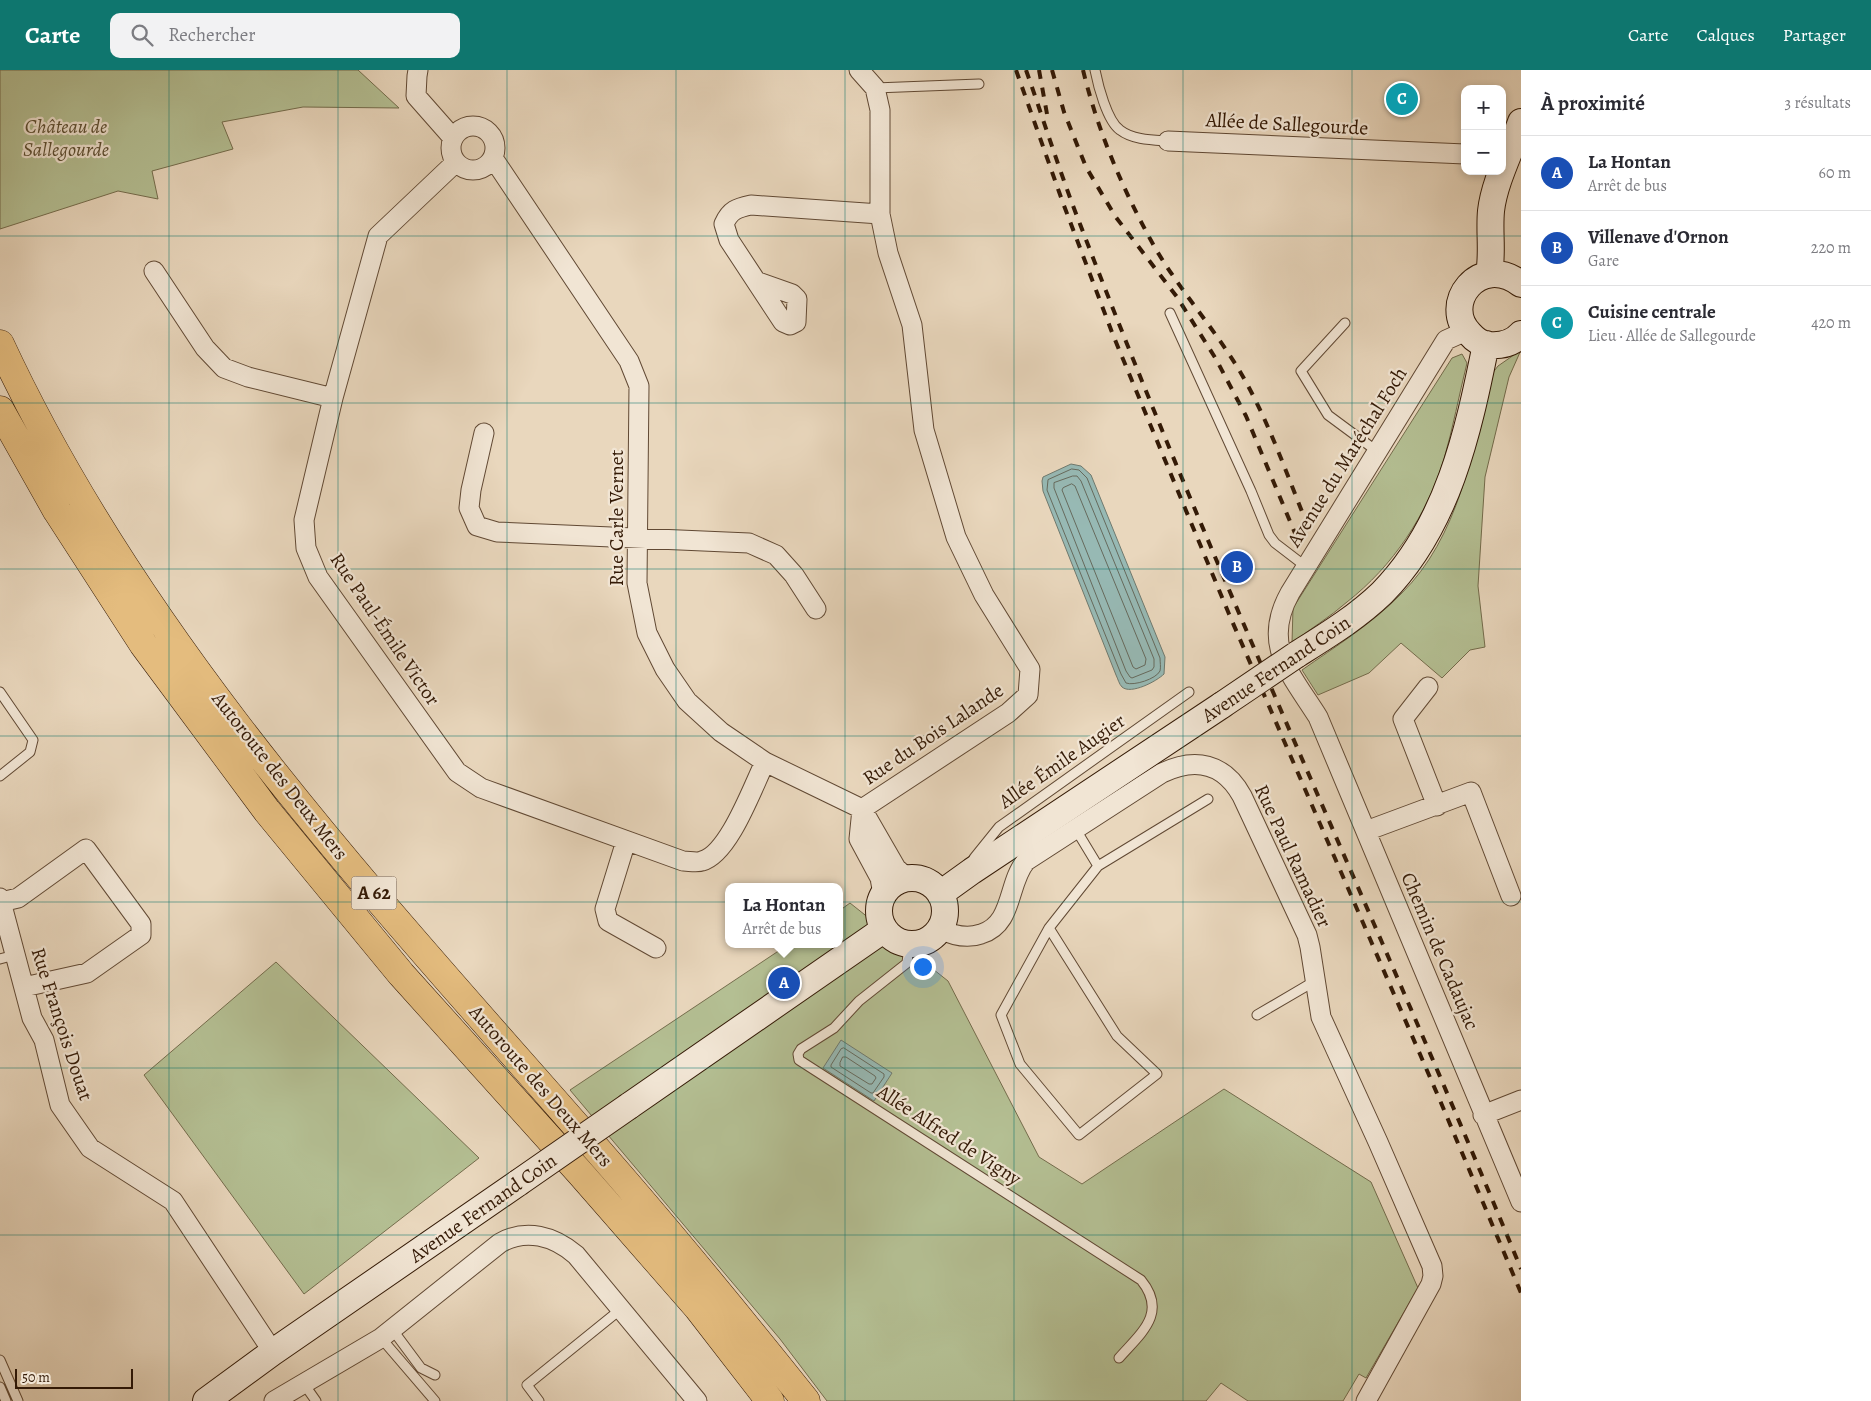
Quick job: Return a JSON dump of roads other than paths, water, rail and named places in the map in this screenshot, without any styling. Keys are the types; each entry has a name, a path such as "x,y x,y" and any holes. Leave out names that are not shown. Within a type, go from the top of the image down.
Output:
{"highway":[{"name":"Autoroute des Deux Mers","path":"0,344 19,385 88,511 166,629 286,788 426,956 717,1290 806,1401"},
{"name":"Autoroute des Deux Mers","path":"0,410 57,511 143,644 267,811 401,974 574,1166 698,1308 770,1401"}],"main road":[{"path":"1506,154 1521,122"},
{"path":"1489,274 1492,258 1491,211 1500,175"},
{"path":"1521,284 1501,274 1489,274 1478,278 1468,286 1462,296 1459,308 1461,320 1476,338 1498,346 1509,343 1521,334"},
{"name":"Avenue Fernand Coin","path":"940,894 1344,624 1371,602 1396,577 1420,544 1438,514 1452,477 1469,421 1476,338"},
{"path":"907,878 926,881 940,894 945,912 940,929 930,940 916,945 908,945 890,937 879,921 878,912 883,894 889,886 907,878"},
{"name":"Avenue Fernand Coin","path":"215,1398 273,1352 884,930"}],"street":[{"path":"418,70 416,76 416,96 453,138"},
{"path":"860,70 876,88"},
{"name":"Rue du Bois Lalande","path":"862,809 1008,712 1028,694 1030,669 984,595 956,538 924,430 912,325 888,254 880,214 880,110 876,88"},
{"path":"477,125 484,128 494,137 496,144 493,158 489,164 476,170 461,167 456,162 451,150 453,138 463,128 477,125"},
{"name":"Allée de Sallegourde","path":"1168,141 1461,154"},
{"name":"Rue Carle Vernet","path":"493,158 629,361 639,386 637,583 647,633 665,669 687,700 721,732 764,762 862,809"},
{"name":"Rue Paul-Émile Victor","path":"456,162 378,236 333,398 304,520 306,548 318,577 457,772 481,788 683,862 703,862 717,852 730,836 764,762"},
{"path":"758,282 729,240 724,224 729,214 737,208 751,205 880,214"},
{"path":"154,271 205,348 224,368 333,398"},
{"name":"Avenue du Maréchal Foch","path":"1278,619 1305,566 1378,452 1446,340 1476,338"},
{"path":"484,433 471,490 470,508 478,526 497,532 749,544 776,556 794,575 816,609"},
{"name":"Chemin de Cadaujac","path":"1278,619 1278,639 1283,660 1318,717 1521,1202"},
{"path":"1428,687 1403,719 1437,806"},
{"name":"Rue Paul Ramadier","path":"940,929 961,937 980,935 993,929 1000,922 1004,914 1022,866 1030,858 1170,769 1184,765 1197,764 1209,766 1222,772 1235,784 1307,935 1318,1007 1325,1030 1426,1250 1433,1272 1431,1284 1366,1401"},
{"path":"1366,831 1471,792 1511,896"},
{"path":"862,809 896,868 907,878"},
{"path":"862,809 859,839 880,878 883,894"},
{"path":"626,841 605,909 608,921 656,948"},
{"path":"1,900 18,898 86,849 141,924 142,935 87,973 24,987"},
{"name":"Rue François Douat","path":"1,900 8,957 24,987 32,1018 44,1040 60,1105 90,1148 173,1201 273,1352"},
{"path":"1484,1115 1521,1100"},
{"path":"274,1401 387,1334 490,1249 507,1239 523,1236 543,1236 564,1245 585,1265 697,1401"}],"lane":[{"path":"1095,70 1104,101 1118,130 1144,140 1168,141"},
{"path":"876,88 979,84"},
{"path":"1170,313 1269,535 1275,543 1305,566"},
{"path":"1345,323 1301,370 1328,415 1378,452"},
{"path":"0,692 33,740 30,752 0,776"},
{"name":"Allée Émile Augier","path":"972,871 972,861 999,826 1189,692"},
{"path":"1049,928 1117,1036 1157,1074 1079,1135 1020,1064 1001,1015 1049,928 1098,866 1208,799"},
{"path":"1075,828 1098,866"},
{"name":"Allée Alfred de Vigny","path":"908,945 907,963 859,1001 834,1028 801,1049 798,1054 800,1060 1141,1280 1149,1290 1153,1305 1152,1316 1147,1325 1119,1358"},
{"path":"1257,1015 1315,981"},
{"path":"539,1401 527,1385 622,1309"},
{"path":"387,1334 421,1368 435,1375"},
{"path":"387,1334 435,1401"},
{"path":"0,1360 18,1401"},
{"path":"304,1384 316,1401"},
{"path":"0,1387 6,1401"}],"water":[{"path":"1071,464 1081,466 1091,475 1165,657 1164,674 1156,680 1137,688 1126,689 1119,683 1043,491 1043,477"},
{"path":"841,1040 892,1073 874,1101 823,1068"}],"railway":[{"path":"1016,70 1063,203 1113,335 1229,614 1439,1098 1521,1293"},
{"path":"1026,70 1080,224 1186,487 1521,1269"},
{"path":"1039,70 1047,114"},
{"path":"1052,70 1064,112 1086,167 1115,216 1177,297 1216,359 1246,416 1297,538"},
{"path":"1083,70 1096,116 1112,160 1132,204 1164,263 1232,358 1252,393 1307,524"}],"place":[{"name":"Cuisine centrale","path":"1402,99"},
{"name":"Villenave d'Ornon","path":"1237,567"},
{"name":"La Hontan","path":"784,983"}],"park label":[{"name":"Château de Sallegourde","path":"66,138"}]}
